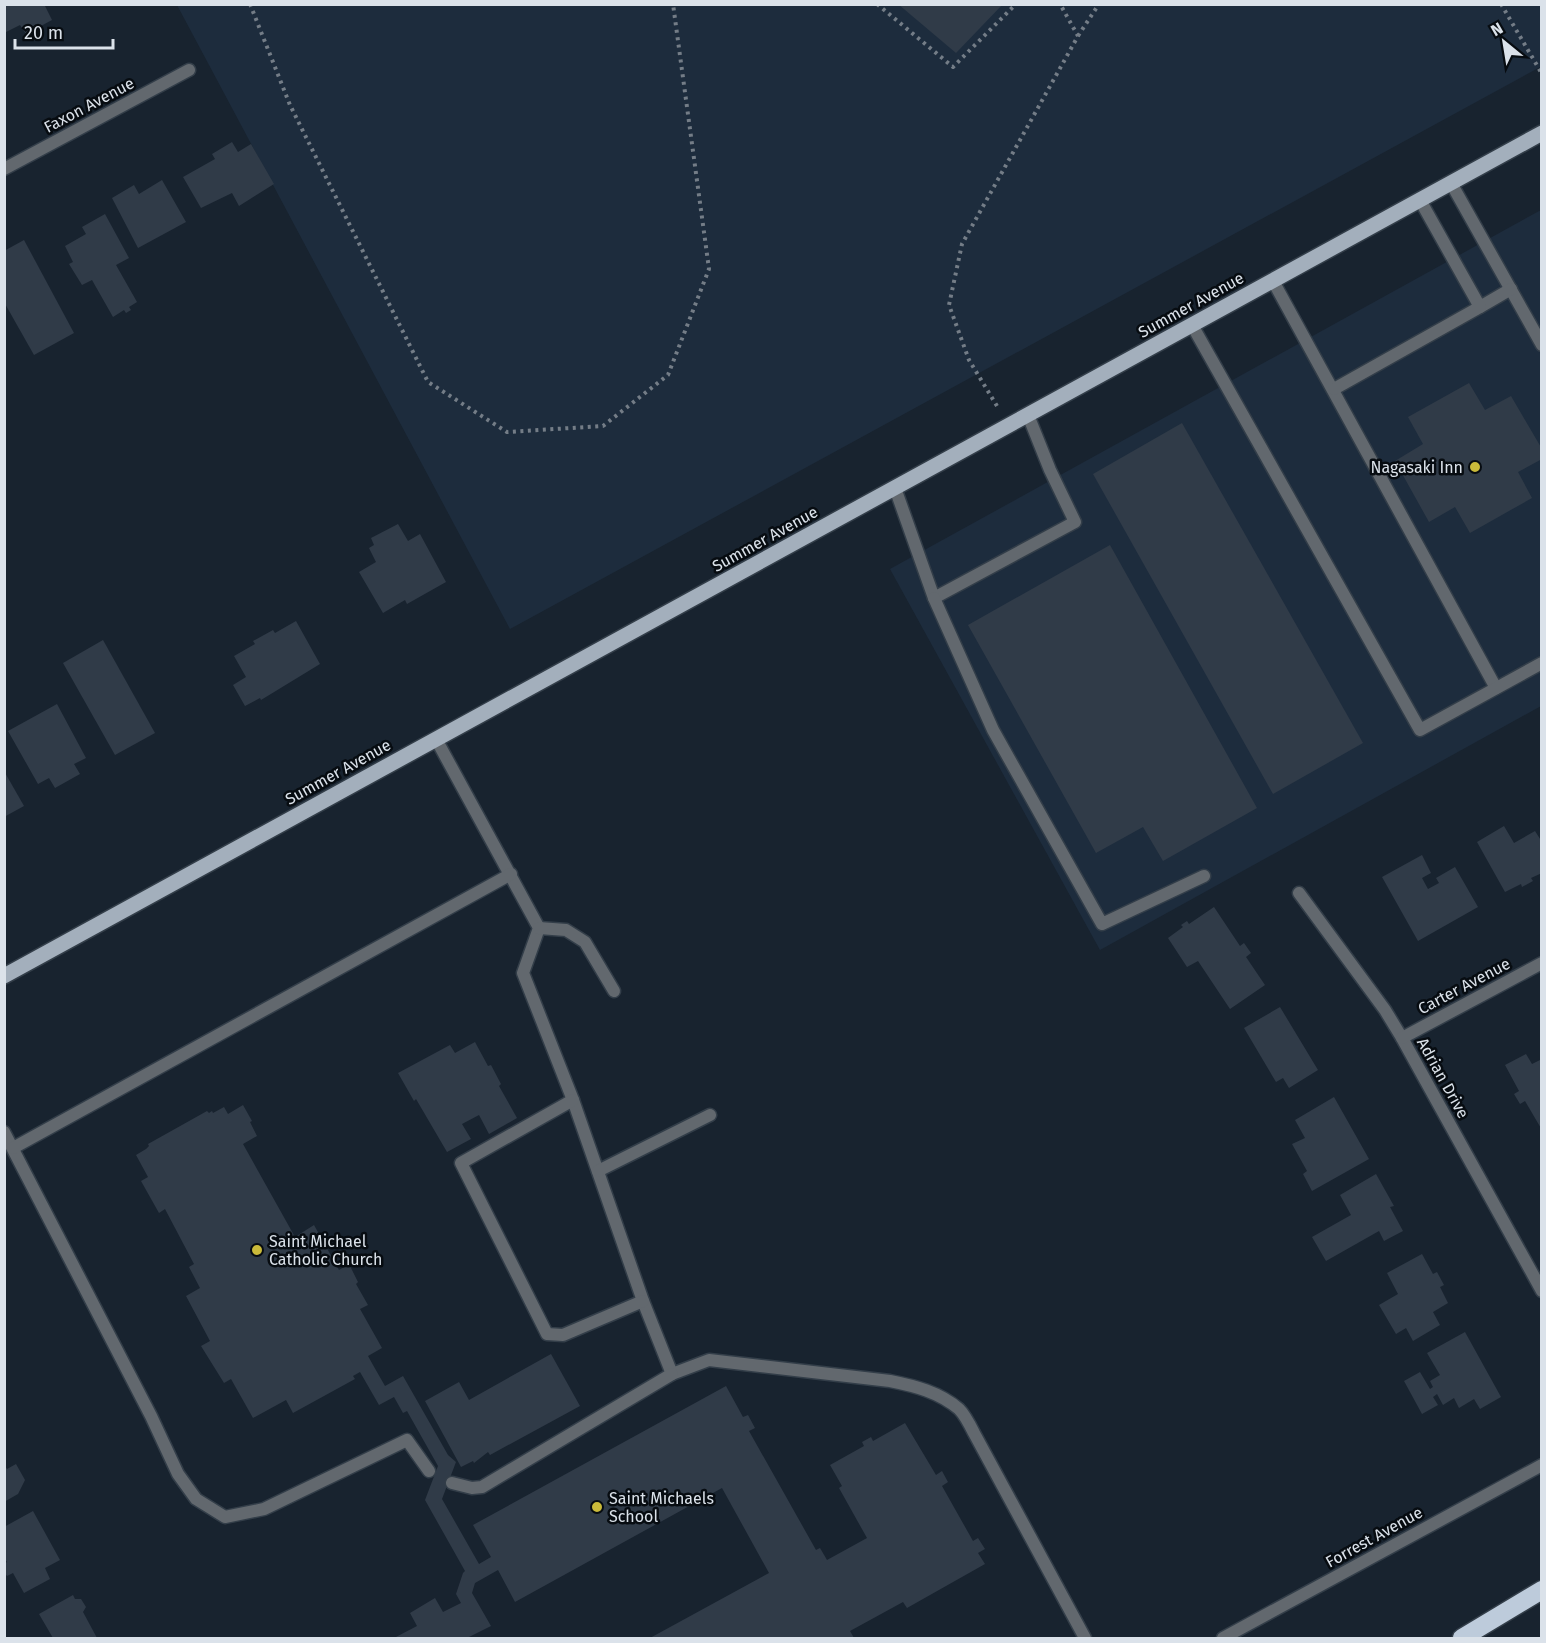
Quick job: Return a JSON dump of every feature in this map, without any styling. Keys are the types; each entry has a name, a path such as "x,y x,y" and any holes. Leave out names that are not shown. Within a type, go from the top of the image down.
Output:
{"highway":[{"path":"1462,1638 1542,1590"}],"main road":[{"name":"Summer Avenue","path":"4,976 1542,133"}],"street":[{"name":"Faxon Avenue","path":"4,169 189,70"},
{"path":"1451,183 1542,345"},
{"path":"1420,200 1480,308"},
{"path":"1273,280 1496,688"},
{"path":"1334,389 1510,289"},
{"path":"1192,325 1420,730 1542,663"},
{"path":"934,598 1075,522 1050,470 1028,415"},
{"path":"895,488 934,598 993,730 1102,924 1204,876"},
{"path":"436,739 539,928 523,973 573,1101 643,1301 672,1374"},
{"path":"13,1148 511,874"},
{"name":"Adrian Drive","path":"1299,893 1385,1010 1542,1291"},
{"path":"539,928 566,930 585,942 614,991"},
{"name":"Carter Avenue","path":"1402,1038 1542,963"},
{"path":"573,1101 461,1163 547,1334 563,1335 643,1301"},
{"path":"598,1171 710,1115"},
{"path":"4,1132 151,1416 178,1474 196,1499 225,1517 264,1509 407,1440 429,1471"},
{"path":"452,1484 472,1488 482,1487 672,1374 709,1360 890,1381 919,1387 940,1396 960,1410 1085,1638"},
{"name":"Forrest Avenue","path":"1223,1638 1542,1465"}],"path":[{"path":"250,4 290,105 428,382 507,432 603,426 668,375 709,269 673,4"},
{"path":"877,4 953,67 1016,4"},
{"path":"1060,4 1078,36"},
{"path":"1009,426 969,360 949,305 962,244 1078,36 1099,4"},
{"path":"1501,4 1542,74"}],"shaded area":[{"path":"1541,4 1542,66 510,629 177,5"},
{"path":"1541,210 1541,706 1100,950 890,569"}],"building":[{"path":"4,4 44,4 52,20 26,34 20,25 4,33"},
{"path":"898,4 1003,4 956,53"},
{"path":"232,142 238,152 251,144 274,184 239,206 232,193 201,208 183,177 215,159 212,154"},
{"path":"162,180 186,222 138,248 112,198 134,185 139,194"},
{"path":"105,214 129,258 116,265 137,302 129,307 131,310 126,313 124,310 113,317 92,280 82,285 69,264 73,262 65,246 86,234 82,227"},
{"path":"24,240 74,333 34,355 4,302 4,251"},
{"path":"1469,383 1485,410 1511,396 1542,449 1542,459 1518,472 1532,498 1470,533 1455,507 1429,522 1395,461 1423,444 1408,417"},
{"path":"1182,423 1363,743 1273,794 1093,474"},
{"path":"398,524 408,541 420,534 446,582 407,604 405,600 383,613 359,572 376,562 369,548 374,545 371,538"},
{"path":"1110,545 1257,808 1163,861 1143,827 1096,853 968,625"},
{"path":"296,621 320,664 261,700 260,698 245,706 233,685 246,677 234,656 255,644 253,641 273,630 275,633"},
{"path":"103,640 155,733 115,755 63,663"},
{"path":"57,704 86,758 74,764 80,774 55,788 49,778 38,784 8,731"},
{"path":"4,771 24,806 4,817"},
{"path":"1504,826 1514,843 1535,831 1542,842 1542,873 1531,878 1533,881 1522,887 1521,884 1505,892 1477,842"},
{"path":"1422,855 1431,873 1422,878 1428,889 1439,883 1436,878 1455,867 1478,907 1418,941 1382,877"},
{"path":"1214,907 1240,946 1244,943 1251,953 1246,957 1265,985 1230,1009 1198,961 1187,967 1168,938 1183,927 1181,925 1187,921 1189,924"},
{"path":"1280,1007 1318,1070 1289,1088 1283,1078 1276,1082 1244,1028"},
{"path":"475,1042 488,1066 491,1065 501,1084 499,1086 517,1118 489,1134 479,1115 462,1124 471,1139 447,1152 398,1073 450,1045 455,1053"},
{"path":"1526,1054 1532,1064 1542,1059 1542,1130 1525,1101 1520,1104 1514,1094 1519,1091 1505,1065"},
{"path":"1334,1097 1369,1159 1312,1191 1303,1174 1307,1171 1292,1144 1305,1138 1295,1120"},
{"path":"243,1105 257,1136 243,1144 295,1237 314,1225 339,1270 349,1264 358,1282 356,1284 368,1305 360,1309 382,1348 368,1356 385,1386 403,1376 448,1455 456,1462 442,1499 479,1564 491,1557 473,1525 726,1386 743,1417 748,1415 755,1428 749,1431 816,1550 820,1548 827,1560 867,1538 839,1488 842,1486 830,1465 864,1446 862,1442 871,1437 873,1441 905,1423 936,1475 942,1471 948,1482 942,1486 973,1541 978,1538 985,1549 978,1553 985,1564 907,1608 903,1602 850,1631 854,1638 650,1638 769,1573 722,1488 515,1602 498,1570 475,1583 472,1593 491,1626 467,1638 394,1638 417,1626 410,1613 435,1598 443,1612 461,1603 456,1594 465,1571 425,1500 438,1466 407,1411 403,1413 394,1397 379,1405 360,1372 353,1376 355,1379 293,1413 286,1400 253,1418 231,1379 224,1383 201,1346 210,1341 186,1296 200,1288 189,1267 194,1264 165,1209 159,1213 141,1181 148,1177 136,1155 146,1149 148,1144 207,1111 213,1113 224,1107 228,1114"},
{"path":"1376,1174 1394,1206 1390,1207 1403,1231 1384,1241 1379,1231 1326,1261 1312,1237 1351,1215 1340,1195"},
{"path":"1422,1254 1433,1274 1437,1272 1444,1285 1440,1287 1448,1303 1433,1312 1440,1325 1413,1341 1406,1328 1396,1334 1379,1305 1398,1294 1387,1273"},
{"path":"1465,1332 1501,1397 1480,1409 1474,1399 1459,1408 1454,1398 1443,1405 1437,1394 1433,1397 1438,1405 1422,1414 1404,1381 1420,1372 1430,1389 1433,1387 1430,1381 1440,1375 1427,1353"},
{"path":"551,1354 580,1406 490,1455 488,1452 474,1463 473,1461 461,1467 425,1401 459,1382 469,1400"},
{"path":"16,1464 25,1480 18,1494 4,1502 4,1465 7,1469"},
{"path":"33,1511 60,1560 45,1568 50,1579 24,1593 13,1573 7,1576 4,1572 4,1564 7,1562 4,1558 4,1527"},
{"path":"73,1595 75,1599 81,1599 86,1607 83,1612 97,1638 53,1638 39,1614"}],"place":[{"name":"Nagasaki Inn","path":"1475,467"},
{"name":"Saint Michael Catholic Church","path":"257,1250"},
{"name":"Saint Michaels School","path":"597,1507"}]}
